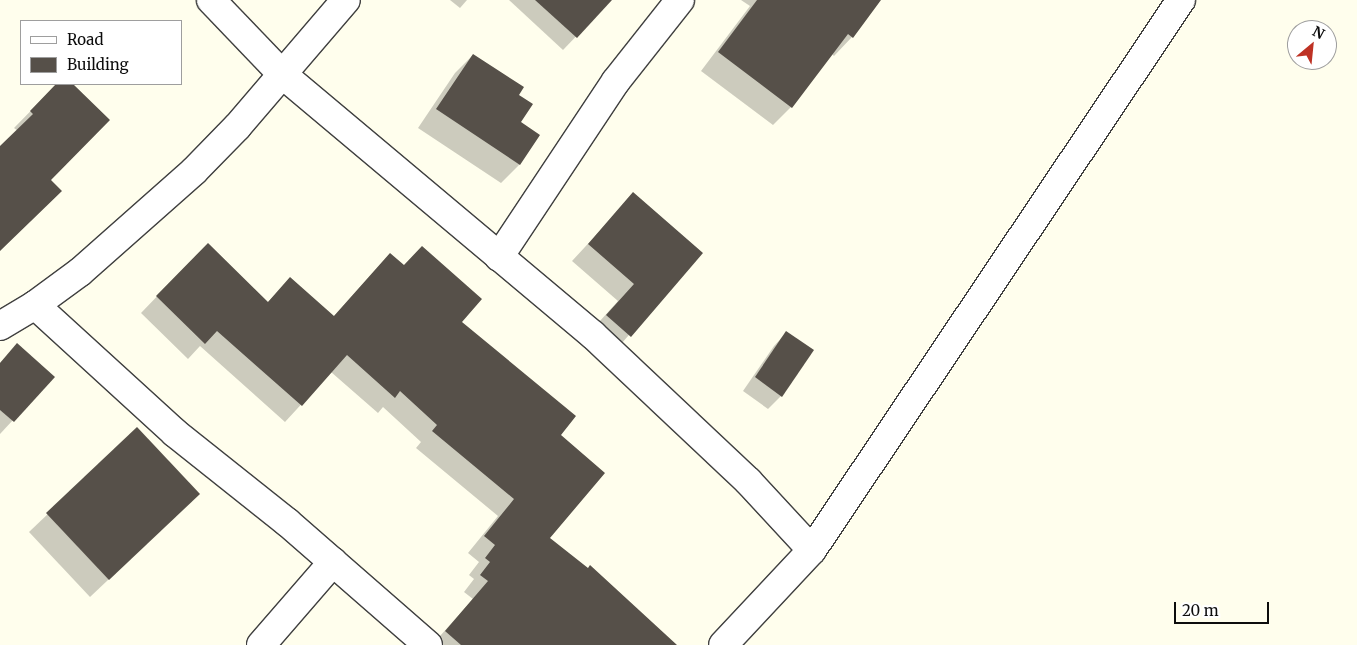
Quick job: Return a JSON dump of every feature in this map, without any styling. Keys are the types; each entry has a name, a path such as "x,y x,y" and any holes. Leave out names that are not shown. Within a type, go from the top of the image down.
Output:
{"street":[{"path":"211,0 282,74 600,342 748,481 812,550"},
{"path":"0,326 35,305 126,233 194,171 346,0"},
{"path":"499,257 616,81 680,0"},
{"path":"722,645 812,550 1181,0"},
{"path":"35,305 176,432 334,562 428,645"},
{"path":"262,645 334,562"}],"building":[{"path":"535,0 612,0 577,38"},
{"path":"757,0 881,0 853,38 848,34 792,108 718,52"},
{"path":"473,54 524,87 519,95 533,104 521,122 540,135 520,165 436,109"},
{"path":"55,85 74,85 110,120 51,180 62,191 0,251 0,146 33,114 30,111"},
{"path":"633,192 703,253 631,337 606,315 634,284 588,244"},
{"path":"208,243 268,302 290,277 334,316 390,253 404,265 422,246 482,299 462,322 576,416 561,435 605,473 550,538 588,568 590,565 677,645 461,645 445,631 488,581 480,575 490,562 485,558 495,545 484,536 514,499 432,431 437,425 400,391 395,398 347,355 302,406 217,331 205,344 156,296"},
{"path":"786,331 814,350 782,397 755,377"},
{"path":"17,343 55,377 14,422 0,410 0,363"},
{"path":"137,427 200,494 109,580 46,513"}]}
